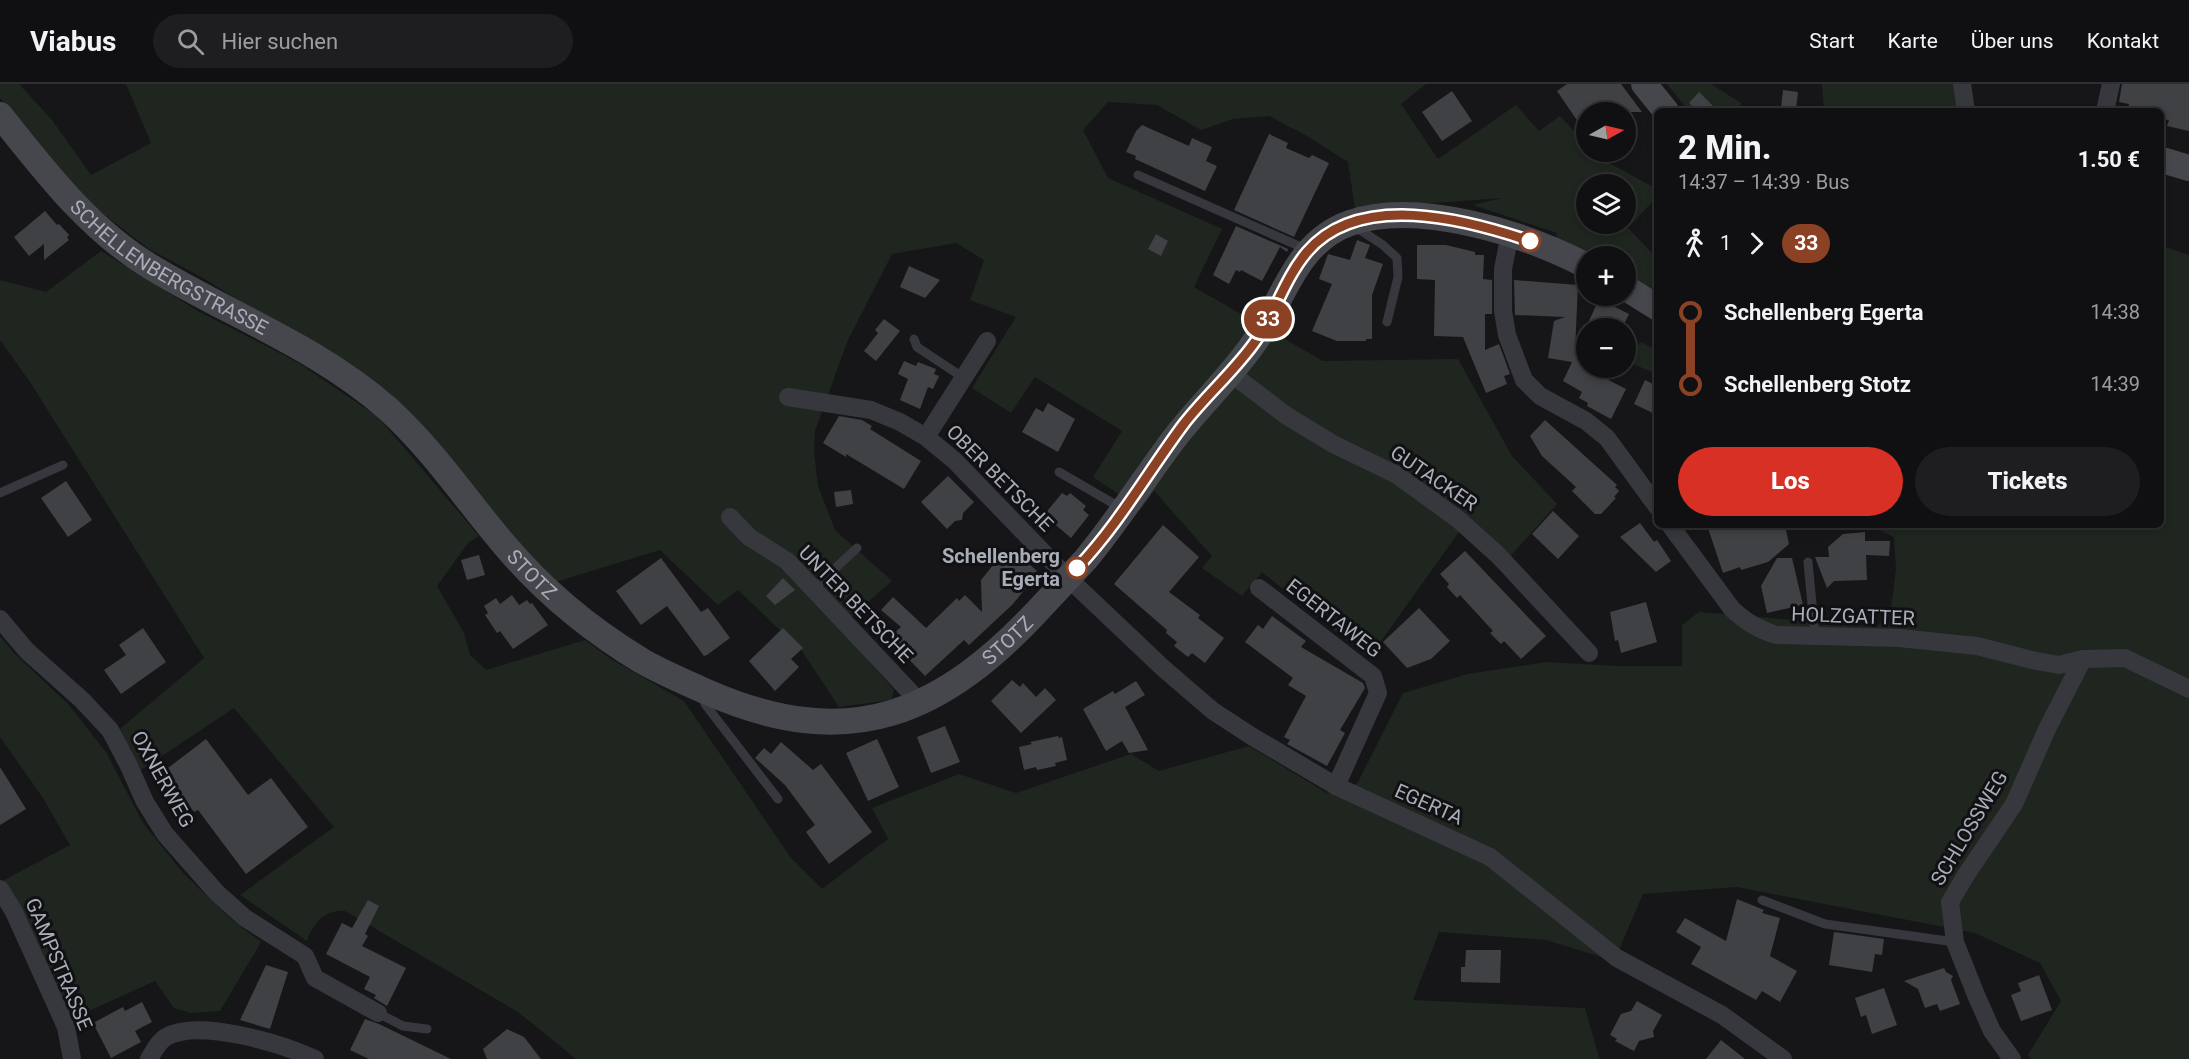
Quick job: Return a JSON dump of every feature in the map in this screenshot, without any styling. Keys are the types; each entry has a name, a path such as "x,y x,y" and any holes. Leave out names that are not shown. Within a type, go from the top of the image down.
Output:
{"street":[{"path":"1644,84 1663,108"},
{"path":"1962,84 1966,108"},
{"path":"2106,108 2111,84"},
{"name":"SCHELLENBERGSTRASSE","path":"0,115 45,172 71,201 107,235 148,265 282,336 365,389"},
{"path":"2164,161 2189,168"},
{"name":"STOTZ","path":"365,389 413,433 446,470 505,546 538,581 574,613 646,663 702,690 750,708 777,715 818,722 866,719 902,710 945,691 974,671 1018,632 1084,561 1185,423 1258,337 1292,272 1308,250 1332,232 1349,223 1381,216 1404,215 1456,221 1510,234 1576,261"},
{"path":"1510,234 1503,269 1503,311 1507,335 1524,380 1540,396 1586,421 1607,438 1654,503"},
{"path":"1636,294 1654,306"},
{"name":"OBER BETSCHE","path":"926,436 987,341"},
{"name":"GUTACKER","path":"1229,372 1287,417 1333,444 1397,475 1459,520 1498,555 1588,653"},
{"name":"OBER BETSCHE","path":"788,397 871,410 926,436 955,461 1068,578"},
{"name":"UNTER BETSCHE","path":"730,517 749,537 787,561 913,695 918,704"},
{"name":"HOLZGATTER","path":"1672,528 1713,585 1744,620 1758,629 1776,635 1899,638 1977,646 2059,665 2083,659"},
{"name":"EGERTA","path":"1068,578 1163,668 1213,711 1253,738 1336,786 1490,857 1617,958 1722,1014 1783,1059"},
{"name":"EGERTAWEG","path":"1259,588 1373,676 1378,693 1336,786"},
{"name":"OXNERWEG","path":"0,619 27,651 82,700 110,730 145,802 165,834 217,893 245,918 305,956 315,978 378,1013"},
{"path":"2083,659 2125,658 2189,689"},
{"name":"SCHLOSSWEG","path":"2012,1059 1992,1031 1955,942 1950,902 2014,804 2047,729 2083,659"},
{"name":"GAMPSTRASSE","path":"0,889 14,912 66,1027 72,1059"},
{"path":"149,1059 166,1037 188,1032 213,1031 242,1034 315,1059"}],"lane":[{"path":"1138,175 1308,250"},
{"path":"1349,223 1383,245 1397,258 1398,278 1387,322"},
{"path":"914,339 917,347 964,378"},
{"path":"0,493 63,465"},
{"path":"1059,472 1123,509"},
{"path":"814,588 857,548"},
{"path":"1808,562 1815,636"},
{"path":"702,690 705,704 778,799"},
{"path":"1762,900 1826,924 1955,942"},
{"path":"378,1013 403,1026 427,1029"}],"shaded area":[{"path":"0,84 19,84 52,120 91,175 151,143 126,84 1426,84 1401,104 1438,159 1516,105 1539,131 1560,116 1576,133 1576,162 1607,162 1629,174 1576,174 1576,234 1634,234 1654,255 1654,290 1636,280 1636,246 1576,247 1556,238 1557,233 1473,205 1502,198 1379,207 1356,215 1348,162 1307,136 1269,116 1233,119 1201,130 1157,105 1108,102 1083,130 1108,178 1222,229 1194,287 1323,361 1458,359 1512,456 1557,504 1499,569 1459,532 1369,658 1262,572 1242,596 1202,568 1212,556 1154,491 1141,509 1093,477 1122,431 1035,377 1011,413 972,388 1016,317 970,300 984,260 956,243 892,254 847,342 815,431 814,452 818,486 835,530 892,581 839,628 894,690 891,700 839,707 802,651 738,590 718,605 660,550 552,583 500,523 435,439 376,384 205,279 149,249 84,199 0,98"},
{"path":"1667,84 1711,84 1741,103 1740,108 1687,108"},
{"path":"1822,84 1955,84 1959,108 1824,108"},
{"path":"1636,178 1654,187 1654,200 1636,219"},
{"path":"2164,247 2189,255 2189,1059 2031,1059 2028,1055 2061,1001 2040,963 1975,933 1737,887 1643,894 1614,961 1546,940 1439,932 1413,1000 1585,1008 1599,1057 1602,1059 576,1059 518,1012 345,911 326,915 312,929 307,941 240,895 334,827 234,708 141,770 119,730 204,658 30,382 0,340 0,280 46,292 101,251 198,311 299,363 378,417 479,536 468,543 437,586 464,633 470,655 486,670 585,640 611,659 684,701 791,858 822,889 888,839 872,808 959,774 1016,793 1131,754 1159,771 1249,746 1327,793 1357,784 1403,693 1468,674 1546,662 1617,666 1682,666 1682,625 1699,612 1877,627 1891,608 1896,569 1894,537 1874,528 2164,528"},
{"path":"1641,342 1654,348 1654,373 1636,365 1636,347"},
{"path":"0,636 14,653 68,704 106,752 143,823 183,873 231,919 261,942 220,1011 191,1013 174,1008 155,981 71,1019 4,880 70,845 43,798 0,737"}],"building":[{"path":"1567,84 1621,84 1634,102 1576,102 1576,119 1557,91"},
{"path":"2122,84 2189,84 2189,131 2167,126 2169,120 2164,119 2164,108 2128,108 2129,104 2119,102"},
{"path":"1783,90 1798,92 1796,108 1781,108"},
{"path":"1452,91 1472,121 1442,141 1422,112"},
{"path":"1699,92 1715,108 1694,108 1689,103"},
{"path":"1636,104 1642,112 1636,112"},
{"path":"1142,125 1189,146 1192,138 1212,147 1206,161 1217,166 1205,191 1135,159 1136,156 1126,152 1136,131"},
{"path":"1269,134 1288,143 1286,148 1309,158 1312,155 1329,163 1294,237 1234,210"},
{"path":"45,211 69,235 67,237 69,240 44,260 44,244 29,256 14,237"},
{"path":"1236,226 1288,249 1287,252 1280,247 1262,281 1241,270 1240,272 1236,270 1229,284 1213,275"},
{"path":"1156,234 1168,241 1161,256 1148,249"},
{"path":"1357,240 1370,245 1365,258 1383,264 1372,295 1372,339 1337,341 1312,331 1332,284 1319,279 1328,254 1350,260"},
{"path":"1417,245 1446,245 1475,252 1475,255 1484,255 1483,279 1492,280 1492,314 1485,314 1485,350 1499,344 1510,374 1504,376 1507,384 1486,393 1463,337 1434,336 1435,280 1417,279"},
{"path":"909,266 940,280 925,298 900,287"},
{"path":"1514,280 1576,285 1576,378 1605,378 1626,389 1611,419 1587,406 1588,403 1579,398 1582,392 1563,381 1572,362 1548,358 1554,321 1565,317 1515,315"},
{"path":"1596,306 1613,306 1629,314 1627,318 1590,318"},
{"path":"884,319 900,331 876,361 864,351 878,333 875,330"},
{"path":"904,361 916,366 918,362 936,369 934,374 939,376 933,389 928,387 920,409 900,400 908,379 898,374"},
{"path":"1645,380 1654,384 1654,414 1634,404"},
{"path":"1048,403 1075,419 1058,452 1022,432 1036,408 1043,412"},
{"path":"839,416 862,420 872,426 870,429 921,461 904,489 823,443"},
{"path":"1545,420 1617,485 1615,487 1619,491 1614,497 1616,498 1601,514 1595,514 1572,491 1576,487 1542,456 1530,436"},
{"path":"948,476 974,502 963,513 962,520 955,521 947,529 921,502"},
{"path":"66,481 92,520 68,537 41,498"},
{"path":"851,490 853,504 836,507 834,492"},
{"path":"1062,493 1067,496 1070,493 1086,506 1083,510 1089,515 1071,538 1044,515"},
{"path":"1553,511 1579,536 1558,559 1532,534"},
{"path":"1640,523 1654,542 1657,540 1671,561 1656,572 1620,537"},
{"path":"1163,525 1199,557 1169,592 1200,615 1198,618 1224,638 1205,663 1192,653 1188,657 1174,646 1177,642 1166,633 1167,630 1114,584"},
{"path":"1708,528 1786,528 1789,544 1768,562 1723,573"},
{"path":"1865,532 1865,541 1890,541 1889,556 1866,555 1867,580 1834,581 1827,588 1815,557 1829,557 1828,547 1843,534"},
{"path":"1012,549 1037,571 1029,581 1031,582 1012,605 969,645 964,640 925,676 895,645 898,643 891,636 901,627 881,610 893,597 926,628 957,598 959,601 965,595 982,612 981,580 998,559 1001,562"},
{"path":"1465,551 1546,636 1521,659 1504,641 1501,644 1490,633 1493,631 1460,595 1457,598 1447,587 1449,584 1440,574"},
{"path":"479,555 485,575 467,580 461,560"},
{"path":"661,558 701,612 708,608 730,638 707,655 704,656 667,606 641,625 616,591"},
{"path":"1777,558 1792,558 1803,605 1767,613 1761,586"},
{"path":"783,578 795,590 775,605 766,596"},
{"path":"512,595 519,605 527,600 530,604 532,603 548,625 513,649 500,631 497,633 485,615 488,613 484,606 496,598 500,604"},
{"path":"1646,602 1657,642 1621,653 1618,640 1615,641 1610,612"},
{"path":"1419,608 1450,641 1431,659 1407,668 1383,642"},
{"path":"1272,616 1306,641 1301,647 1363,683 1365,688 1340,730 1345,733 1327,766 1287,744 1290,740 1284,737 1306,696 1288,685 1293,678 1245,642 1258,625 1263,629"},
{"path":"143,628 166,662 121,694 104,670 126,655 119,645"},
{"path":"783,628 803,648 791,659 799,667 775,691 749,661"},
{"path":"1012,680 1020,687 1023,683 1036,697 1045,688 1056,700 1021,733 991,701"},
{"path":"1136,681 1145,695 1125,707 1148,750 1129,753 1122,741 1106,751 1083,709 1113,691 1115,694"},
{"path":"945,726 960,762 931,773 917,737"},
{"path":"1062,737 1067,760 1055,763 1056,766 1024,770 1019,747 1032,744 1030,742"},
{"path":"206,739 248,795 271,778 308,827 246,874 198,810 194,812 164,771"},
{"path":"877,739 899,787 868,801 846,753"},
{"path":"781,742 813,770 821,764 872,832 829,864 806,832 815,825 785,785 755,758 764,748 771,754"},
{"path":"0,767 26,809 0,825"},
{"path":"1737,899 1764,910 1762,913 1780,918 1770,956 1797,971 1780,1002 1762,991 1756,1000 1691,964 1701,947 1676,932 1685,918 1726,941"},
{"path":"368,900 379,906 365,934 368,936 362,946 406,968 387,1006 374,998 376,995 364,989 370,977 326,954 342,923 352,928"},
{"path":"1834,932 1884,939 1882,955 1875,954 1872,972 1829,965"},
{"path":"1466,950 1501,950 1500,983 1461,982 1461,967 1465,967"},
{"path":"266,965 288,972 270,1029 240,1020"},
{"path":"1944,968 1953,976 1951,980 1960,1004 1940,1011 1937,1004 1925,1008 1918,989 1904,981"},
{"path":"2039,975 2052,1010 2021,1021 2011,995 2021,991 2018,983"},
{"path":"1884,988 1897,1025 1872,1034 1866,1015 1861,1017 1855,998"},
{"path":"1637,1001 1662,1015 1653,1031 1654,1037 1639,1041 1634,1051 1615,1041 1617,1039 1610,1035 1621,1014 1631,1011"},
{"path":"142,1002 152,1022 135,1031 141,1042 111,1058 93,1023 123,1007 125,1011"},
{"path":"365,1019 451,1059 369,1059 350,1050"},
{"path":"507,1029 524,1037 541,1059 487,1059 483,1049"},
{"path":"1721,1040 1745,1059 1706,1059"}],"bus line":[{"name":"33","path":"1077,568 1106,533 1185,423 1245,355 1258,337 1292,272 1308,250 1332,232 1349,223 1381,216 1404,215 1456,221 1530,241"}],"place":[{"name":"Schellenberg Egerta","path":"1077,568"}]}
